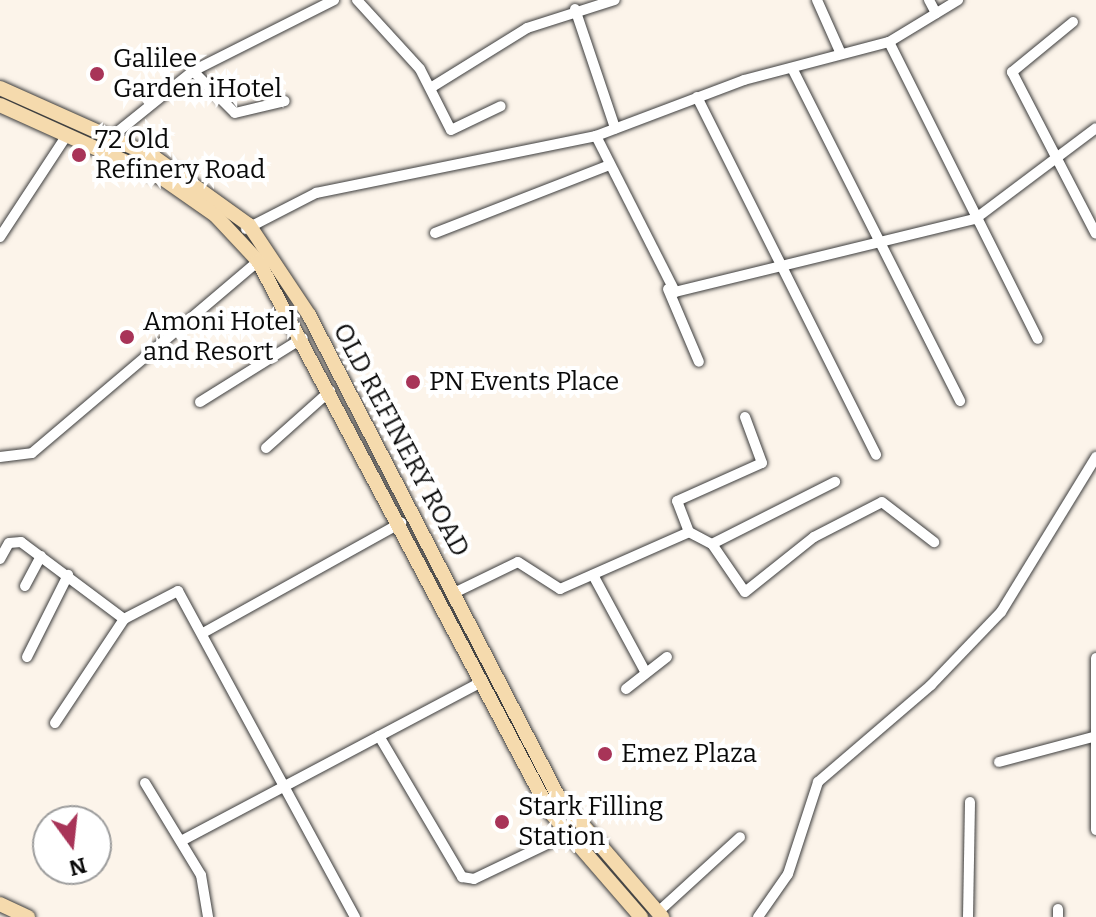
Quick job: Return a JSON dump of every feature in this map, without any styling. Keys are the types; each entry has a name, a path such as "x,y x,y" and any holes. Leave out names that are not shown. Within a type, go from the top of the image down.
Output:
{"main road":[{"name":"OLD REFINERY ROAD","path":"0,88 186,175 244,231 298,296 558,796 660,915"},
{"name":"OLD REFINERY ROAD","path":"0,105 162,178 244,231 401,523 480,683 566,835 641,917"},
{"path":"0,904 28,917"}],"street":[{"path":"110,138 193,71 334,0"},
{"path":"432,87 527,28 575,9 615,0"},
{"path":"817,0 841,54"},
{"path":"929,0 936,13"},
{"path":"244,231 296,201 386,174 596,136 697,97 889,42 958,0"},
{"path":"366,2 432,87 453,131 501,106"},
{"path":"575,9 615,128"},
{"path":"1073,22 1012,68 1096,234"},
{"path":"889,42 975,219 1038,339"},
{"path":"792,68 880,237 960,401"},
{"path":"193,71 235,113 285,101"},
{"path":"697,97 782,261 876,455"},
{"path":"668,289 880,237 975,219 1096,128"},
{"path":"0,237 67,135"},
{"path":"596,136 699,362"},
{"path":"435,233 609,165"},
{"path":"0,457 32,453 258,261"},
{"path":"200,402 303,338"},
{"path":"266,448 330,391"},
{"path":"745,417 762,463 677,501 689,532 712,544 745,592 814,537 879,503 934,542"},
{"path":"758,917 788,874 818,782 931,685 1001,612 1096,457"},
{"path":"712,544 835,482"},
{"path":"203,633 401,523"},
{"path":"454,593 518,562 560,589 689,532"},
{"path":"0,559 15,541 68,575 124,619"},
{"path":"25,586 41,556"},
{"path":"27,657 68,575"},
{"path":"593,575 646,673"},
{"path":"55,723 124,619 178,591 355,917"},
{"path":"626,689 667,657"},
{"path":"1096,658 1093,737 1096,830"},
{"path":"183,840 480,683"},
{"path":"379,736 462,877 474,879 566,835"},
{"path":"999,762 1093,737"},
{"path":"145,783 183,840 201,875 208,917"},
{"path":"968,917 970,802"},
{"path":"660,915 740,837"}],"place":[{"name":"Galilee Garden iHotel","path":"97,74"},
{"name":"72 Old Refinery Road","path":"79,155"},
{"name":"Amoni Hotel and Resort","path":"127,337"},
{"name":"PN Events Place","path":"413,382"},
{"name":"Emez Plaza","path":"605,754"},
{"name":"Stark Filling Station","path":"502,822"}]}
